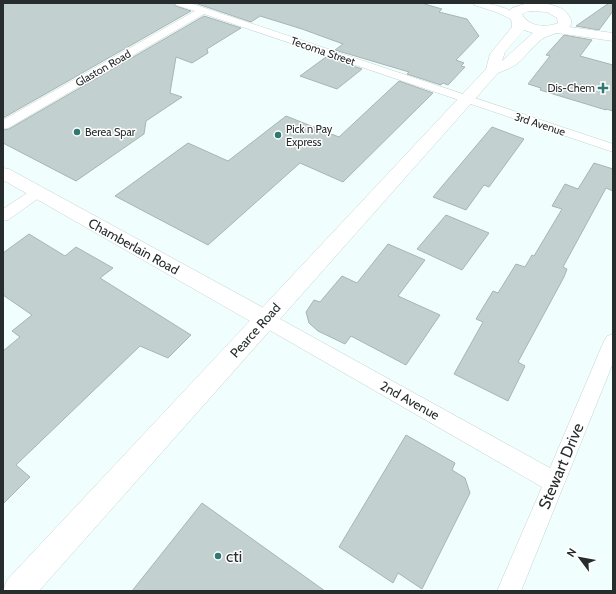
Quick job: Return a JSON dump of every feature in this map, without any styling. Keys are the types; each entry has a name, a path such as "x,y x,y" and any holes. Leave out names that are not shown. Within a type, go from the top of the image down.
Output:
{"main road":[{"name":"Pearce Road","path":"493,70 497,55 519,27 514,14 517,11 530,6"},
{"path":"530,6 548,8 563,12"},
{"name":"Pearce Road","path":"18,591 493,70 514,60 538,34 564,25 565,22 563,12"},
{"path":"517,20 534,28 551,29"}],"street":[{"name":"Tecoma Street","path":"180,3 466,100"},
{"path":"478,3 506,13 517,20"},
{"path":"494,3 530,6"},
{"name":"Glaston Road","path":"3,125 203,11"},
{"path":"563,12 575,23 613,37"},
{"path":"551,29 613,37"},
{"name":"3rd Avenue","path":"466,100 613,148"},
{"name":"Chamberlain Road","path":"3,173 265,319"},
{"path":"3,216 38,192"},
{"name":"2nd Avenue","path":"265,319 554,482"},
{"name":"Stewart Drive","path":"509,591 613,341"}],"building":[{"path":"3,3 174,3 176,6 191,11 3,118"},
{"path":"195,3 421,3 442,9 439,12 467,19 479,36 456,60 464,63 461,66 465,67 448,85 443,83 441,85 407,74 409,72 335,50 343,44 302,29 260,16 251,22"},
{"path":"609,3 613,3 613,11 599,30 576,26"},
{"path":"204,16 241,28 207,49 208,53 192,63 176,57 170,93 182,97 146,121 144,134 76,181 3,143 3,130 9,129"},
{"path":"564,35 592,40 580,56 613,65 613,111 540,90 541,88 528,84 550,56 546,55"},
{"path":"326,57 362,69 337,89 300,76"},
{"path":"399,81 433,93 343,182 300,163 208,245 115,196 188,143 228,161 286,116 339,137"},
{"path":"492,127 524,139 489,187 484,185 466,210 433,197"},
{"path":"594,163 613,169 613,191 606,188 563,267 567,269 564,277 518,362 525,366 508,401 454,374 483,322 476,319 493,291 498,293 516,264 525,267 532,255 534,256 562,209 552,206 565,184 578,189"},
{"path":"446,215 489,233 462,270 417,249"},
{"path":"29,234 65,256 76,247 113,268 100,278 191,335 168,358 140,346 16,465 30,477 3,504 3,351 20,337 12,331 32,315 3,295 3,253"},
{"path":"388,244 425,260 398,296 440,315 406,365 351,336 345,344 318,331 309,323 306,312 314,300 320,302 342,276 357,283"},
{"path":"406,435 455,463 452,470 465,478 470,493 422,589 398,573 393,583 339,547"},
{"name":"cti","path":"202,503 325,591 132,591"}],"place":[{"name":"Dis-Chem","path":"603,88"},
{"name":"Berea Spar","path":"77,132"},
{"name":"Pick n Pay Express","path":"278,135"},
{"name":"cti","path":"218,556"}]}
